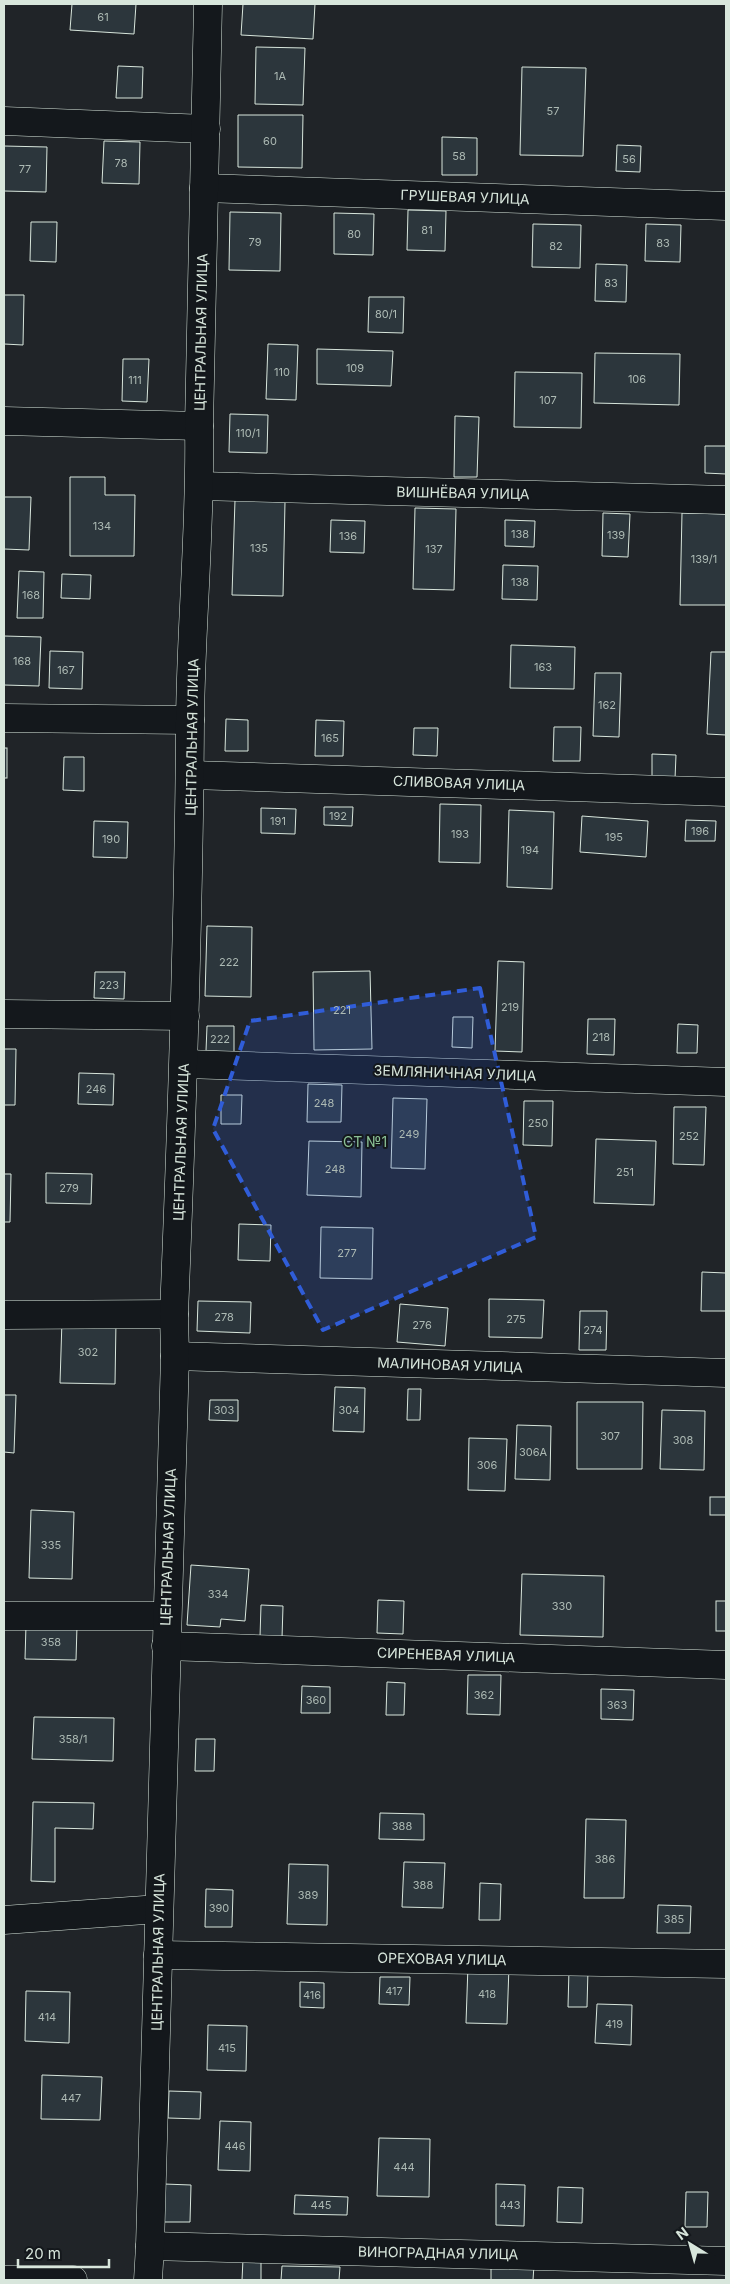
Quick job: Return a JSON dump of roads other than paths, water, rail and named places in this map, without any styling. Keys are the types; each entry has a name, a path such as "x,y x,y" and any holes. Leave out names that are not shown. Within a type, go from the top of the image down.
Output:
{"street":[{"name":"ЦЕНТРАЛЬНАЯ УЛИЦА","path":"148,2280 166,1646 165,1616 175,1356 174,1314 185,1064 191,775 190,720 200,486 199,426 208,4"},
{"path":"4,121 206,129"},
{"name":"ГРУШЕВАЯ УЛИЦА","path":"204,188 726,206"},
{"path":"4,421 199,426"},
{"name":"ВИШНЁВАЯ УЛИЦА","path":"200,486 726,500"},
{"path":"4,718 190,720"},
{"name":"СЛИВОВАЯ УЛИЦА","path":"191,775 726,792"},
{"path":"4,1014 185,1016"},
{"name":"ЗЕМЛЯНИЧНАЯ УЛИЦА","path":"185,1064 726,1082"},
{"path":"4,1315 174,1314"},
{"name":"МАЛИНОВАЯ УЛИЦА","path":"175,1356 726,1373"},
{"path":"4,1616 165,1616"},
{"name":"СИРЕНЕВАЯ УЛИЦА","path":"166,1646 726,1665"},
{"path":"4,1920 159,1909"},
{"name":"ОРЕХОВАЯ УЛИЦА","path":"158,1955 726,1964"},
{"name":"ВИНОГРАДНАЯ УЛИЦА","path":"150,2246 726,2261"},
{"path":"4,2280 73,2280"}],"park label":[{"name":"СТ №1","path":"365,1142"}]}
